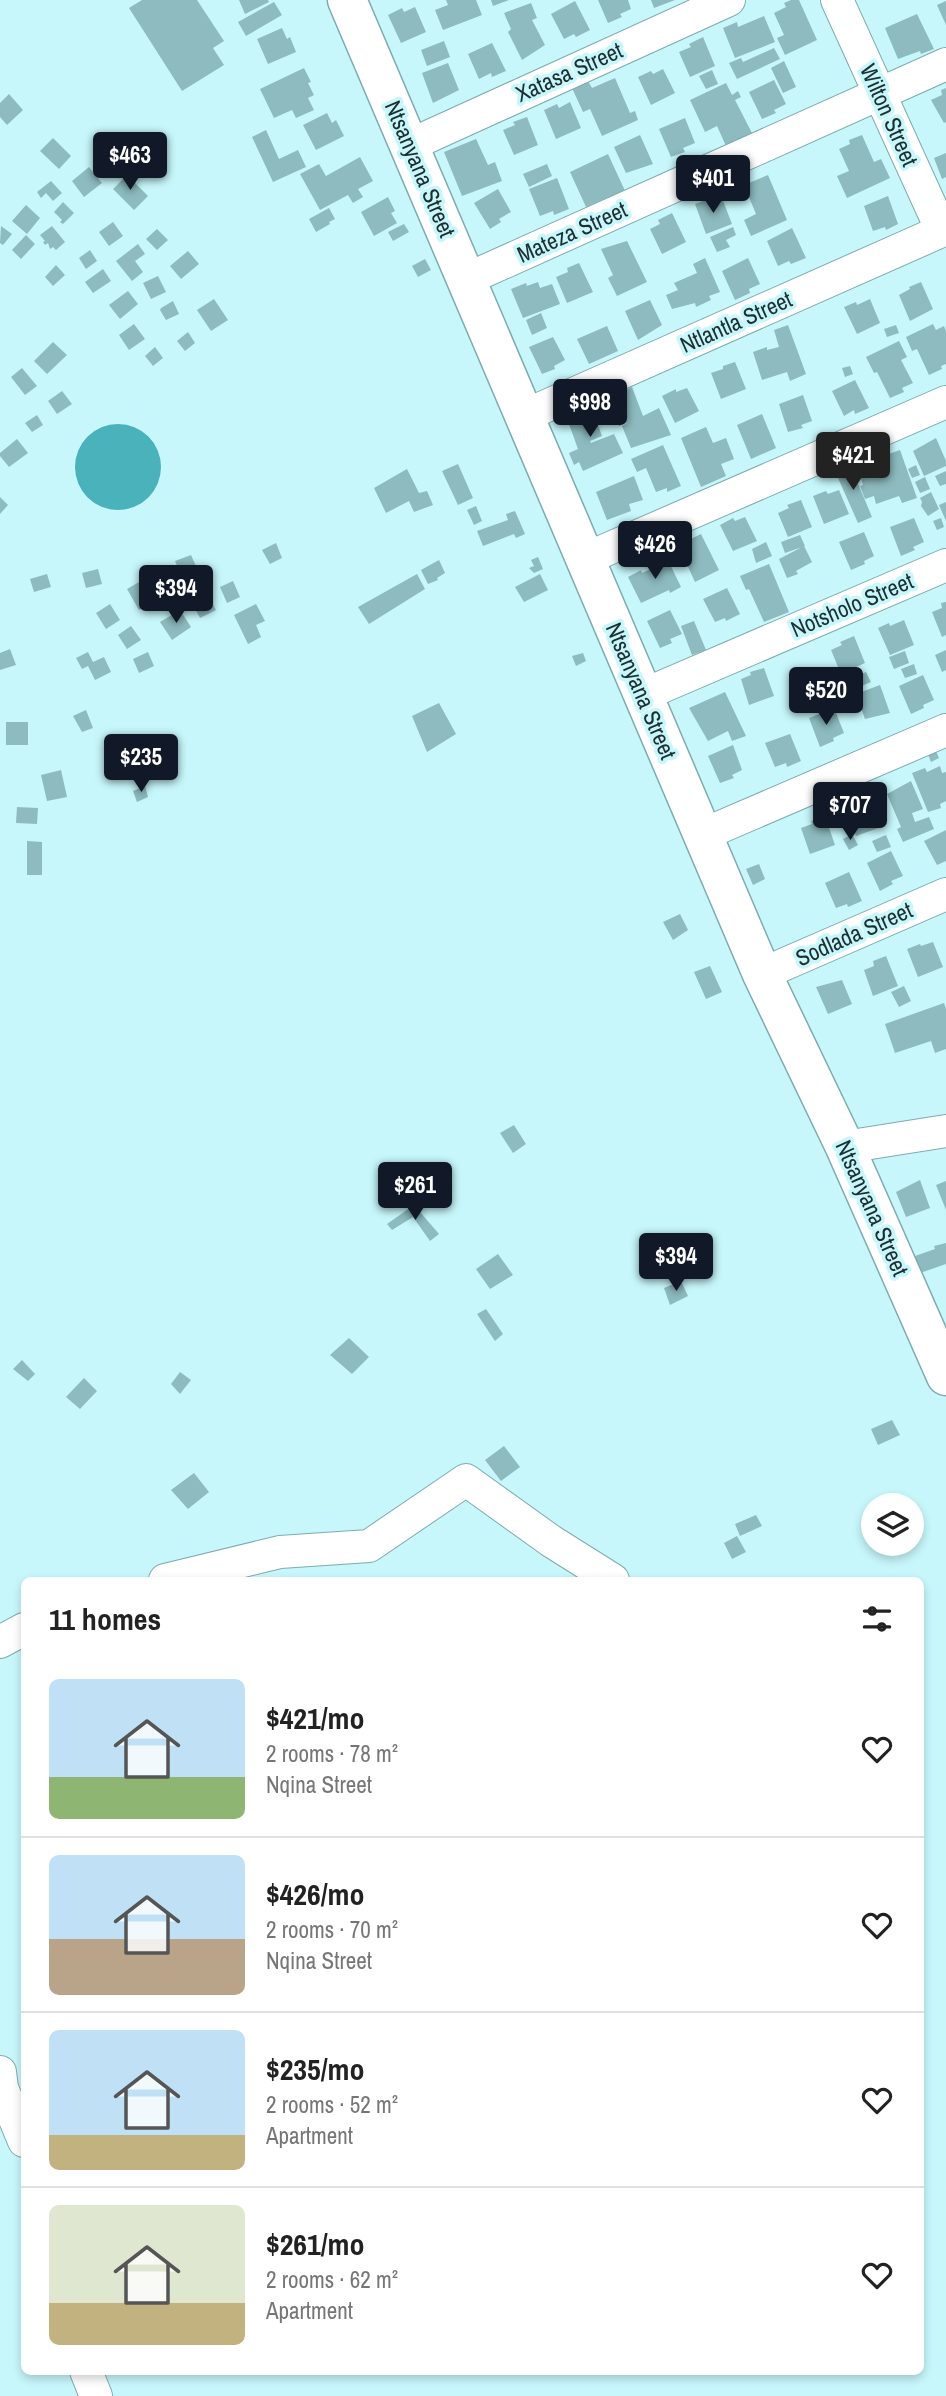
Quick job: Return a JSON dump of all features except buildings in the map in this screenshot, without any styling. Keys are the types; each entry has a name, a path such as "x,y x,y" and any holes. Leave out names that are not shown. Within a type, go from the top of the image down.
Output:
{"street":[{"name":"Xatasa Street","path":"410,145 729,0"},
{"name":"Wilton Street","path":"837,0 944,230"},
{"name":"Ntsanyana Street","path":"349,1 762,974 943,1360"},
{"name":"Mateza Street","path":"467,279 946,64"},
{"name":"Ntlantla Street","path":"526,415 944,230"},
{"path":"584,559 946,402"},
{"name":"Notsholo Street","path":"643,695 946,565"},
{"path":"702,835 946,730"},
{"name":"Sodlada Street","path":"762,974 946,894"},
{"path":"845,1147 946,1131"},
{"path":"177,1577 280,1552 369,1546 466,1480 551,1541 608,1577"},
{"path":"0,1642 21,1631"},
{"path":"0,2072 2,2088 21,2134"},
{"path":"88,2375 96,2396"}],"water":[{"path":"110,424 126,424 149,436 158,450 161,467 158,484 149,498 126,510 110,510 94,503 82,491 75,475 75,459 82,443 94,431"}]}
